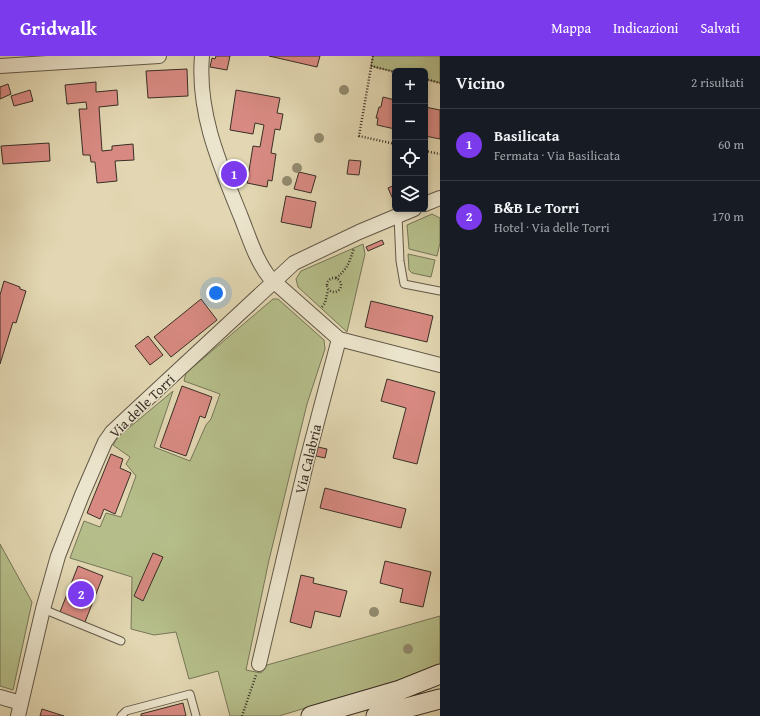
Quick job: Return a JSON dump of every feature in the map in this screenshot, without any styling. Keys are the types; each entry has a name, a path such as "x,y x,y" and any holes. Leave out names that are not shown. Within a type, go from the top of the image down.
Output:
{"main road":[{"path":"312,716 400,690 440,674"},
{"path":"376,716 440,699"}],"street":[{"path":"0,66 159,56"},
{"path":"202,56 202,82 211,139 256,253 264,269 274,282 339,339 440,365"},
{"name":"Via delle Torri","path":"19,710 43,609 61,550 82,495 108,437 294,263 359,232 407,212"},
{"name":"Via Calabria","path":"259,664 307,460 339,339"},
{"path":"0,697 19,710"}],"lane":[{"path":"398,216 400,262 404,284 440,291"},
{"path":"43,609 121,641"},
{"path":"121,716 126,711 190,694 195,716"}],"path":[{"path":"372,56 360,136 392,143"},
{"path":"371,66 392,71"},
{"path":"428,80 440,83"},
{"path":"428,152 440,154"},
{"path":"313,316 325,303 328,290 326,285 328,280 336,278 343,273 348,266 359,232"},
{"path":"328,290 335,293 340,289 341,282 336,278"},
{"path":"242,716 259,664"}],"green space":[{"path":"373,56 440,56 440,83 428,80 428,68 392,68 392,71 371,66"},
{"path":"432,214 440,218 440,243 437,256 409,249 407,225"},
{"path":"363,244 365,254 347,332 298,287 296,279 301,271"},
{"path":"408,254 435,260 431,277 412,273 409,270"},
{"path":"273,299 278,299 324,340 325,349 307,404 269,560 246,670 261,673 267,665 440,616 440,664 399,680 279,716 230,716 218,671 189,679 176,632 154,635 131,629 132,577 70,558 84,521 100,527 106,513 121,517 136,476 126,464 130,457 113,445 118,437 173,391 154,447 190,461 206,425 211,419 220,394 184,381 186,373"},
{"path":"0,544 32,602 13,690 0,686"}],"building":[{"path":"216,56 230,56 227,70 210,67 212,58 215,59"},
{"path":"269,56 320,56 317,67"},
{"path":"187,69 188,96 148,98 146,71"},
{"path":"96,82 96,92 117,90 118,105 99,107 102,151 112,150 112,146 133,144 134,160 115,161 117,181 97,183 95,162 91,162 90,155 83,155 79,109 87,109 86,102 67,104 65,85"},
{"path":"8,84 11,94 0,99 0,87"},
{"path":"30,90 33,101 14,106 11,96"},
{"path":"236,90 280,98 277,113 283,114 280,130 275,129 271,153 276,154 272,181 268,180 267,187 247,183 253,146 260,147 264,125 255,123 253,134 230,130"},
{"path":"383,97 392,99 392,128 377,125 378,118 376,118 379,107 381,107"},
{"path":"428,108 440,110 440,139 428,137"},
{"path":"49,143 50,161 3,164 1,146"},
{"path":"349,160 361,161 359,175 347,174"},
{"path":"299,172 316,176 311,193 294,189"},
{"path":"392,186 392,197 388,188"},
{"path":"286,196 316,202 311,228 281,222"},
{"path":"382,240 384,244 368,251 366,247"},
{"path":"4,281 26,291 16,323 13,322 0,364 0,295"},
{"path":"201,299 217,320 171,357 154,337"},
{"path":"371,301 433,316 427,342 365,327"},
{"path":"148,336 163,355 150,365 135,346"},
{"path":"387,379 435,392 417,464 393,458 406,408 381,401"},
{"path":"182,386 212,397 205,418 200,416 186,456 160,447"},
{"path":"318,447 327,449 325,458 316,456"},
{"path":"111,454 123,459 120,468 131,473 115,514 104,509 100,519 87,513"},
{"path":"325,488 406,509 401,528 320,508"},
{"path":"153,553 163,557 143,601 134,596"},
{"path":"385,561 431,572 423,607 400,602 403,589 380,583"},
{"path":"78,566 103,576 85,622 60,612"},
{"path":"301,575 314,578 313,583 347,591 340,617 315,611 311,628 290,622"},
{"path":"183,703 186,716 141,716 141,714"},
{"path":"42,709 64,716 40,716"}],"place":[{"name":"Basilicata","path":"234,174"},
{"name":"B&B Le Torri","path":"81,594"}]}
